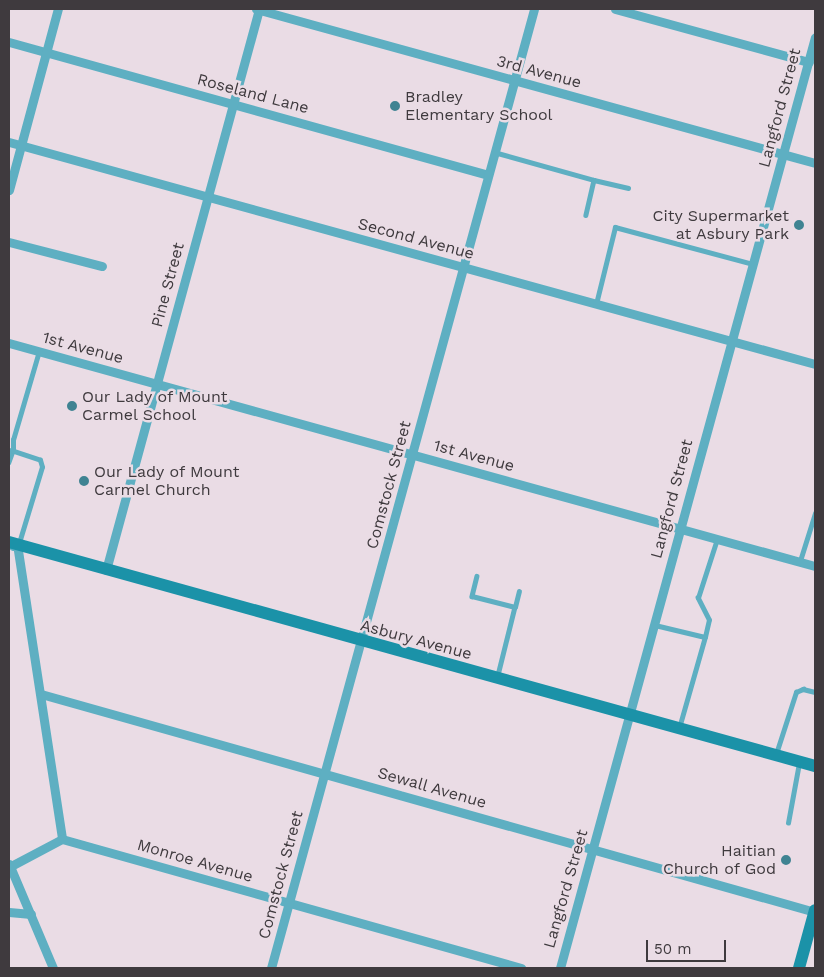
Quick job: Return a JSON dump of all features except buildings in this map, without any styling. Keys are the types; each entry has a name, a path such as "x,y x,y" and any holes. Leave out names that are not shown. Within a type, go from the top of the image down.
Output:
{"main road":[{"name":"Asbury Avenue","path":"13,545 815,766"},
{"path":"799,968 815,911"}],"street":[{"path":"9,190 58,9"},
{"name":"3rd Avenue","path":"258,9 815,163"},
{"name":"Pine Street","path":"106,570 258,9"},
{"name":"Comstock Street","path":"271,968 534,9"},
{"path":"615,9 808,62"},
{"name":"Langford Street","path":"560,968 815,37"},
{"name":"Roseland Lane","path":"9,42 488,174"},
{"name":"Second Avenue","path":"9,142 815,364"},
{"path":"9,242 102,266"},
{"name":"1st Avenue","path":"9,343 815,566"},
{"path":"13,545 41,694 62,838 10,865 53,968"},
{"name":"Sewall Avenue","path":"41,694 815,911"},
{"name":"Monroe Avenue","path":"62,838 289,904 521,968"},
{"path":"9,912 31,914"}],"lane":[{"path":"494,152 628,188"},
{"path":"586,215 594,180"},
{"path":"596,304 616,227 752,264"},
{"path":"9,462 13,440 39,351"},
{"path":"11,451 40,460 42,468 13,545"},
{"path":"800,562 815,512"},
{"path":"679,728 709,620 698,598 717,539"},
{"path":"477,576 472,596 515,607"},
{"path":"497,679 519,591"},
{"path":"653,625 705,638"},
{"path":"775,755 796,692 804,689 815,692"},
{"path":"788,823 799,762"}],"place":[{"name":"Bradley Elementary School","path":"395,106"},
{"name":"City Supermarket at Asbury Park","path":"799,225"},
{"name":"Our Lady of Mount Carmel School","path":"72,406"},
{"name":"Our Lady of Mount Carmel Church","path":"84,481"},
{"name":"Haitian Church of God","path":"786,860"}]}
